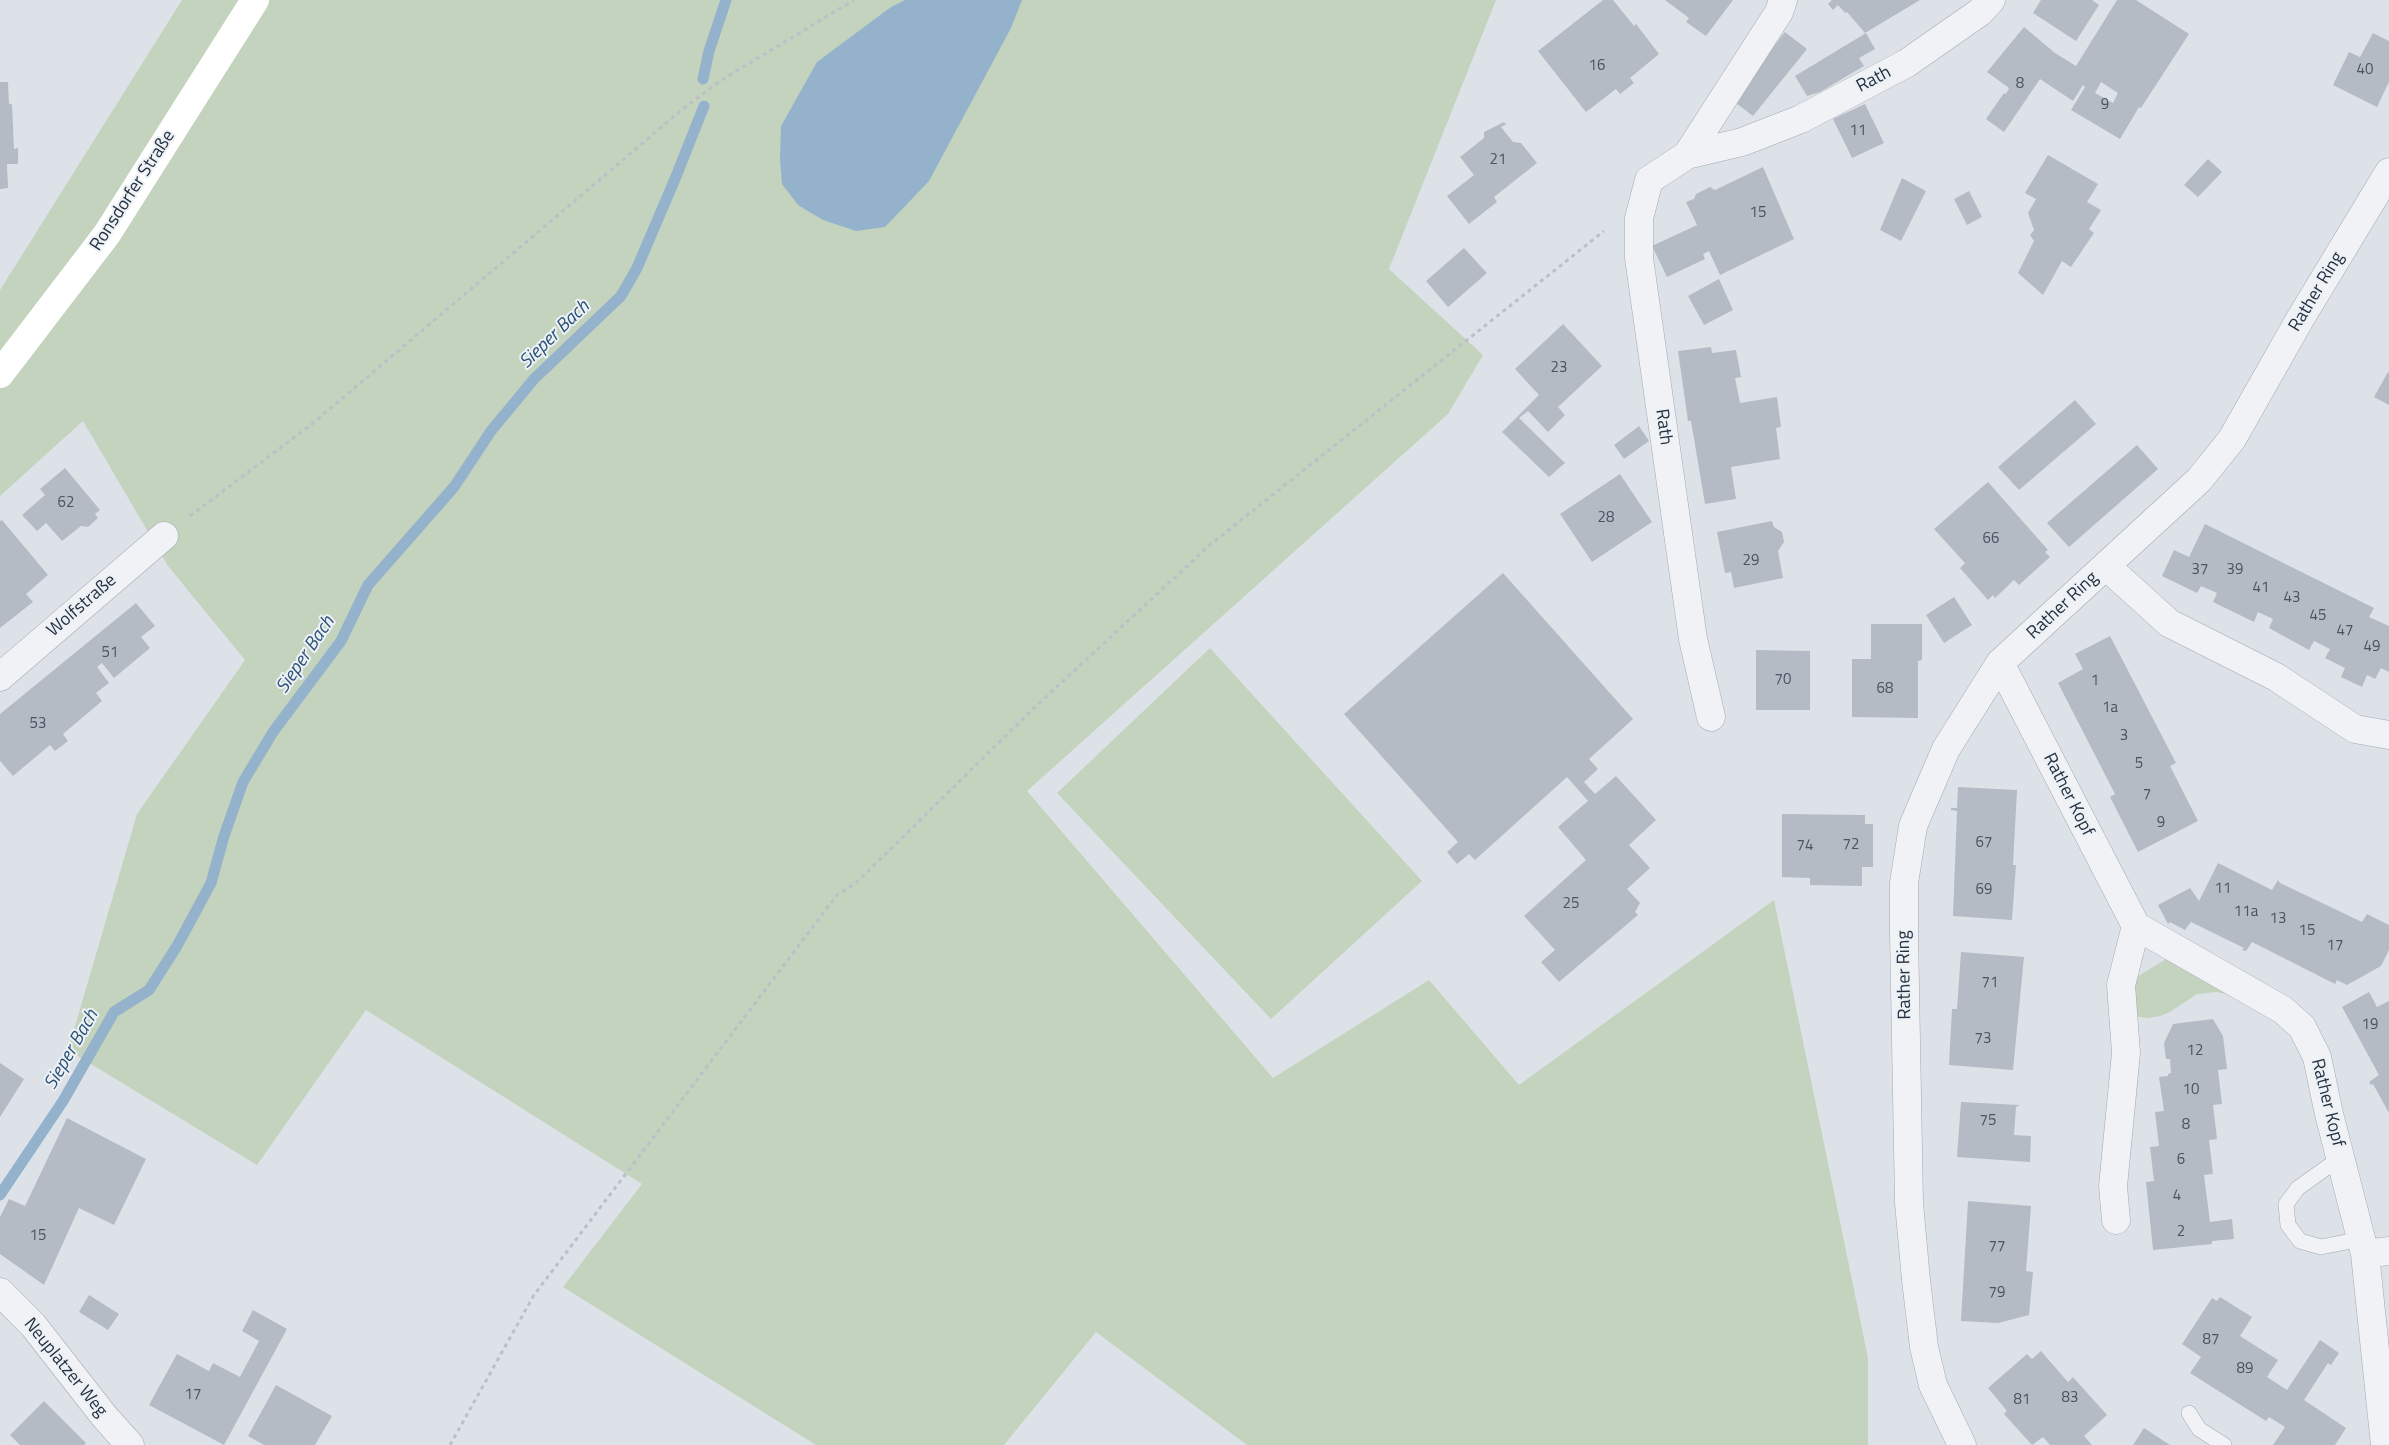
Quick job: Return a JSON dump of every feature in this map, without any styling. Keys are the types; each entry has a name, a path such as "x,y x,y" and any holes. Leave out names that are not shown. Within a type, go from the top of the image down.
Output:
{"main road":[{"name":"Ronsdorfer Straße","path":"0,374 107,234 255,0"}],"street":[{"name":"Rath","path":"1687,156 1779,12 1783,0"},
{"name":"Rath","path":"1711,717 1693,640 1639,258 1639,218 1649,180 1687,156 1742,142 1801,119 1907,63 1980,12 1991,0"},
{"name":"Rather Ring","path":"1962,1445 1933,1385 1924,1347 1916,1280 1910,1203 1904,883 1913,826 1930,782 1946,749 2000,663 2199,480 2232,438 2300,319 2389,172"},
{"name":"Wolfstraße","path":"0,677 164,536"},
{"name":"Rather Ring","path":"2106,566 2169,623 2276,678 2355,729 2389,735"},
{"name":"Rather Kopf","path":"2000,663 2136,926 2283,1010 2302,1026 2317,1057 2340,1158 2372,1248 2385,1445"},
{"path":"2116,1220 2113,1186 2126,1053 2121,984 2136,926"},
{"name":"Neuplatzer Weg","path":"0,1292 33,1325 104,1416 130,1445"}],"lane":[{"path":"2340,1158 2298,1188 2286,1204 2288,1225 2300,1241 2321,1247 2372,1248"},
{"path":"2189,1413 2199,1429 2224,1445"}],"path":[{"path":"164,536 312,424 684,108 720,81 854,0"},
{"path":"450,1445 534,1295 837,895 856,883 1034,708 1211,544 1608,228"}],"green space":[{"path":"182,0 1496,0 1389,269 1483,355 1448,414 1027,791 1273,1078 1429,980 1519,1085 1774,900 1868,1358 1868,1445 1247,1445 1096,1332 1004,1445 816,1445 563,1287 642,1184 366,1010 257,1165 68,1050 137,814 245,660 168,566 83,421 0,496 0,290"},
{"path":"1210,648 1422,881 1271,1019 1057,793"},
{"path":"2168,958 2231,995 2217,992 2197,994 2170,1012 2160,1016 2148,1018 2131,1016 2135,978"}],"water":[{"path":"905,0 1022,0 1011,28 929,181 885,227 856,231 823,220 798,205 782,184 780,159 781,126 817,62 891,7"}],"building":[{"path":"1603,0 1613,0 1634,26 1636,24 1659,54 1630,78 1634,83 1620,94 1616,89 1586,112 1538,51"},
{"path":"1665,0 1733,0 1706,36 1686,22 1689,18"},
{"path":"1832,0 1920,0 1865,33 1847,12 1845,13 1838,5 1833,10 1828,4"},
{"path":"2041,0 2092,0 2099,5 2076,41 2033,13"},
{"path":"2117,0 2136,0 2189,34 2141,108 2139,107 2120,139 2071,110 2085,87 2083,85 2073,101 2040,79 2004,132 1986,119 2009,88 1987,72 2024,27 2055,53 2076,66","holes":["2101,82 2118,93 2113,103 2095,93"]},
{"path":"1785,32 1807,49 1753,116 1732,100"},
{"path":"1866,33 1875,49 1859,58 1864,66 1820,92 1807,96 1795,76"},
{"path":"2373,33 2389,41 2389,82 2377,107 2333,85 2349,52 2360,57"},
{"path":"0,82 8,82 9,104 12,104 14,149 18,148 18,164 7,164 8,188 0,189"},
{"path":"1865,104 1884,143 1852,158 1833,119"},
{"path":"1504,122 1506,124 1501,127 1513,142 1521,143 1537,163 1494,197 1497,202 1469,224 1447,196 1474,175 1460,157 1484,138 1484,132"},
{"path":"2048,155 2098,184 2087,202 2101,210 2089,229 2094,233 2071,267 2062,261 2043,295 2018,273 2034,241 2030,235 2034,230 2028,213 2036,199 2025,193"},
{"path":"2208,159 2222,172 2198,197 2184,185"},
{"path":"1763,167 1794,239 1720,275 1709,251 1703,254 1705,259 1667,277 1652,246 1697,225 1686,202 1694,199 1696,194 1710,187 1715,190"},
{"path":"1902,178 1926,191 1901,241 1880,230"},
{"path":"1969,191 1982,217 1967,225 1954,199"},
{"path":"1464,248 1487,273 1448,307 1426,281"},
{"path":"1719,279 1733,310 1704,325 1688,296"},
{"path":"1563,324 1602,366 1558,407 1565,415 1548,432 1528,411 1519,418 1565,463 1549,477 1502,432 1539,395 1515,369"},
{"path":"1711,347 1712,353 1736,350 1741,377 1735,378 1740,403 1777,397 1781,427 1776,428 1780,459 1731,467 1736,499 1705,504 1691,421 1688,421 1678,351"},
{"path":"2389,373 2389,405 2374,397"},
{"path":"2075,400 2096,424 2019,490 1998,467"},
{"path":"1639,426 1649,441 1624,459 1614,445"},
{"path":"2137,445 2158,469 2069,547 2047,523"},
{"path":"65,468 100,510 95,514 98,518 88,527 81,526 62,541 46,523 37,531 22,515 45,495 40,489"},
{"path":"1620,474 1652,522 1592,562 1560,514"},
{"path":"1988,482 2048,550 2045,552 2050,557 2019,585 2014,580 1995,598 1993,595 1988,600 1960,568 1965,563 1934,529"},
{"path":"2,520 48,575 26,594 33,602 0,628 0,521"},
{"path":"1772,521 1774,527 1782,532 1784,542 1778,551 1783,578 1734,588 1731,572 1725,573 1717,532"},
{"path":"2205,524 2374,608 2369,617 2389,626 2389,672 2381,668 2375,679 2367,675 2362,687 2341,677 2345,668 2325,658 2330,649 2314,641 2309,650 2269,628 2273,619 2258,612 2254,622 2213,602 2217,593 2201,586 2197,593 2162,576 2174,550 2189,557"},
{"path":"1503,573 1633,719 1589,759 1598,769 1584,782 1595,794 1616,776 1656,820 1629,845 1650,868 1627,889 1640,903 1635,912 1638,915 1559,982 1541,962 1555,950 1524,916 1586,860 1558,827 1588,801 1567,777 1475,860 1469,854 1457,864 1447,852 1458,842 1344,714"},
{"path":"1954,597 1972,625 1944,643 1926,615"},
{"path":"136,603 155,626 141,637 150,648 114,678 102,663 97,667 109,683 96,693 102,701 63,734 68,741 55,751 50,745 13,776 0,761 0,714"},
{"path":"1871,624 1922,624 1922,660 1918,661 1918,718 1852,717 1852,659 1871,659"},
{"path":"2110,636 2176,763 2170,766 2198,821 2138,852 2110,797 2115,794 2058,683 2083,669 2075,654"},
{"path":"1756,650 1810,651 1810,710 1756,710"},
{"path":"1958,787 2017,790 2013,865 2016,865 2012,920 1953,916 1957,811 1951,810 1951,808 1957,808"},
{"path":"1782,814 1865,815 1865,824 1873,824 1873,867 1862,867 1862,886 1810,885 1810,878 1782,877"},
{"path":"2218,863 2272,890 2278,880 2280,883 2362,922 2367,914 2389,925 2389,950 2381,966 2347,985 2337,980 2335,984 2252,942 2246,951 2242,950 2244,948 2191,922 2185,930 2170,922 2168,924 2158,905 2190,888 2199,901"},
{"path":"1961,952 2024,957 2013,1070 1949,1065 1952,1009 1957,1009"},
{"path":"2369,992 2377,1007 2389,1001 2389,1113 2373,1084 2371,1085 2369,1082 2379,1075 2342,1007"},
{"path":"2213,1019 2223,1036 2227,1069 2218,1070 2222,1104 2213,1105 2217,1139 2209,1140 2213,1174 2204,1175 2210,1222 2232,1219 2234,1239 2212,1241 2212,1244 2153,1250 2146,1182 2154,1181 2150,1147 2159,1146 2155,1112 2164,1111 2159,1077 2168,1076 2171,1073 2170,1059 2166,1059 2164,1043 2173,1024"},
{"path":"0,1063 24,1079 0,1117"},
{"path":"1961,1102 2020,1105 2016,1107 2014,1135 2031,1136 2030,1162 1957,1157"},
{"path":"67,1118 146,1159 114,1225 79,1208 44,1285 0,1254 0,1217 9,1199 25,1206"},
{"path":"1968,1201 2031,1206 2026,1271 2033,1272 2029,1315 1998,1323 1961,1321"},
{"path":"89,1295 119,1314 108,1330 79,1312"},
{"path":"2220,1297 2252,1317 2240,1336 2278,1360 2267,1377 2287,1390 2320,1340 2339,1353 2331,1365 2328,1363 2304,1400 2346,1428 2335,1445 2273,1445 2285,1427 2269,1417 2266,1421 2190,1373 2201,1357 2182,1344 2212,1298 2217,1301"},
{"path":"253,1310 287,1329 224,1445 149,1405 177,1354 209,1371 213,1363 240,1377 259,1341 242,1331"},
{"path":"2041,1351 2068,1382 2073,1377 2107,1415 2084,1436 2092,1445 2050,1445 2043,1437 2032,1445 2004,1414 2007,1411 1988,1388 2027,1354 2032,1359"},
{"path":"276,1385 332,1416 315,1445 264,1445 248,1436"},
{"path":"44,1401 86,1443 84,1445 20,1445 10,1435"},
{"path":"2144,1428 2170,1445 2133,1445"}],"waterway":[{"name":"Sieper Bach","path":"703,79 709,51 726,0"},
{"name":"Sieper Bach","path":"0,1195 63,1101 114,1012 149,990 177,946 211,883 224,836 243,782 273,732 341,641 368,585 454,487 491,431 534,379 621,296 637,268 704,106"}]}
